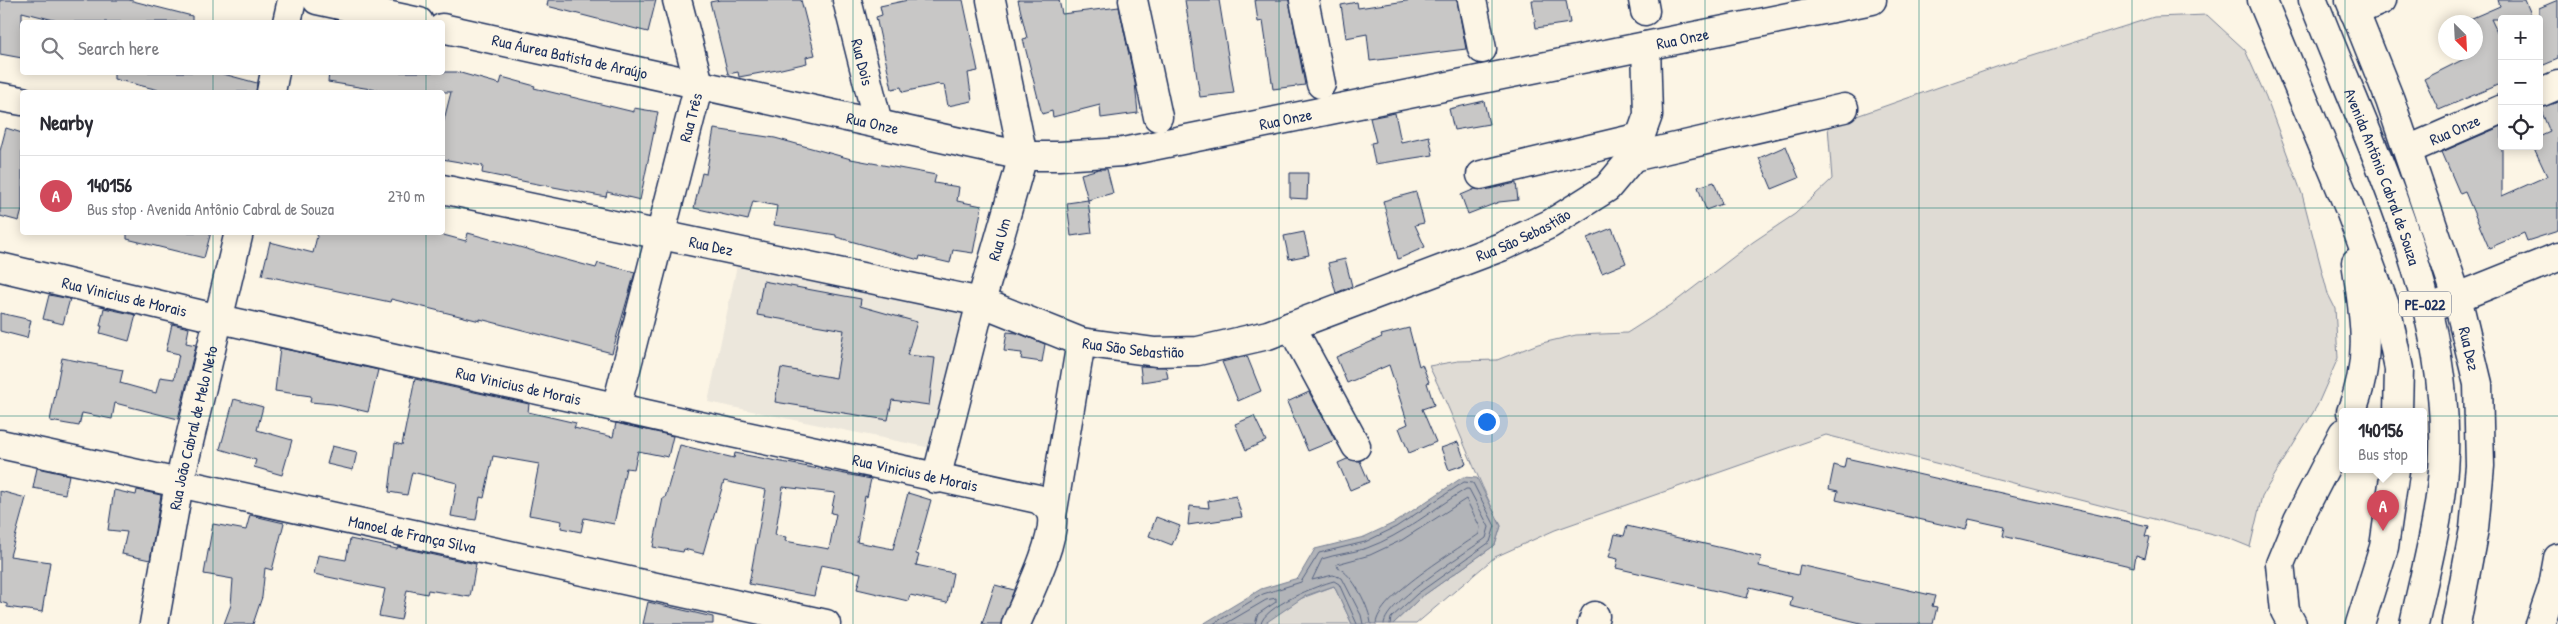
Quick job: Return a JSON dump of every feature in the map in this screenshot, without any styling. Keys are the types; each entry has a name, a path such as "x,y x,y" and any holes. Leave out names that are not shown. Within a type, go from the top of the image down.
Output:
{"main road":[{"path":"287,20 292,0"},
{"path":"316,0 410,20"},
{"name":"Rua Três","path":"616,408 699,84 677,0"},
{"name":"Rua Dois","path":"847,0 878,124"},
{"name":"Rua Um","path":"936,479 981,302 1023,156 991,0"},
{"path":"1133,0 1158,117"},
{"path":"1304,0 1321,84"},
{"path":"1472,0 1482,49"},
{"name":"Rua Onze","path":"699,84 1023,156 1124,152 1872,0"},
{"name":"PE-022","path":"2262,0 2349,208 2386,311 2394,339 2399,369 2398,408"},
{"name":"Avenida Antônio Cabral de Souza","path":"2313,0 2391,197 2427,310 2438,358 2444,453 2432,543 2414,624"},
{"path":"2352,6 2382,0"},
{"name":"Rua Dez","path":"2352,6 2408,150 2457,298 2478,384 2480,466 2474,529 2456,624"},
{"name":"Rua Áurea Batista de Araújo","path":"445,29 699,84"},
{"name":"Rua São Sebastião","path":"981,302 1081,342 1155,352 1198,351 1268,335 1501,247 1550,224 1607,188 1636,147 1648,115 1646,46"},
{"path":"272,90 275,75"},
{"path":"2543,91 2558,85"},
{"path":"0,97 20,102"},
{"path":"2357,110 2390,100"},
{"path":"1481,175 1844,108"},
{"name":"Rua Onze","path":"2408,150 2498,111"},
{"name":"Rua Dez","path":"445,191 981,302"},
{"path":"2349,208 2364,313 2366,361 2360,392 2353,408"},
{"name":"Rua João Cabral de Melo Neto","path":"154,624 179,484 220,319 238,235"},
{"path":"2427,310 2558,257"},
{"name":"Rua Vinicius de Morais","path":"0,267 220,319 936,479 1045,508"},
{"path":"1291,326 1356,446"},
{"path":"1016,624 1045,554 1052,530 1045,508 1081,342"},
{"path":"2292,624 2285,611 2280,564 2298,520 2339,441"},
{"name":"Manoel de França Silva","path":"0,444 826,624"},
{"path":"2360,624 2384,547 2395,473"},
{"path":"2540,624 2555,587 2558,558"}],"shaded area":[{"path":"2207,15 2245,50 2266,97 2302,194 2328,294 2335,308 2338,358 2317,406 2262,496 2250,547 2228,538 1826,435 1555,530 1495,557 1416,624 1393,624 1420,598 1495,545 1501,526 1429,366 1458,361 1497,360 1538,344 1576,335 1627,333 1671,305 1753,242 1795,214 1832,179 1828,126 2002,65 2154,17"},
{"path":"739,256 967,305 936,449 708,402"},
{"path":"1334,586 1352,624 1234,624"}],"water":[{"path":"1463,477 1477,478 1501,526 1495,545 1420,598 1393,624 1352,624 1334,586 1305,596 1264,624 1203,624 1261,589 1298,578 1315,549 1364,537 1394,523"}],"building":[{"path":"0,0 129,0 192,16 192,20 54,20 22,12 22,20 20,20 20,58 0,54"},
{"path":"548,0 656,0 648,32 547,6"},
{"path":"720,0 801,0 815,55 806,57 807,63 777,70 739,77 738,72 728,74 710,2"},
{"path":"908,0 963,0 978,71 968,73 972,101 948,106 944,85 940,86 939,84 903,92 901,87 892,89 876,17 882,15 880,6"},
{"path":"1018,0 1059,0 1062,14 1119,7 1135,83 1138,113 1101,118 1100,105 1053,117 1052,111 1042,114 1023,39 1027,38"},
{"path":"1185,0 1219,0 1234,93 1200,97"},
{"path":"1255,0 1289,0 1305,85 1273,89 1263,21 1258,22"},
{"path":"1413,0 1457,0 1466,49 1370,61 1367,34 1346,38 1341,5 1357,2 1358,8"},
{"path":"1532,0 1566,0 1570,23 1536,28"},
{"path":"2498,0 2525,0 2531,15 2498,15 2498,19 2491,19 2498,34 2498,85 2439,110 2424,79 2462,60 2483,60 2483,15 2479,15 2500,6"},
{"path":"2558,0 2558,59 2543,65 2543,15 2539,15 2539,8"},
{"path":"445,72 457,72 500,84 502,77 535,86 534,88 634,112 634,108 658,112 640,200 607,192 606,197 482,173 483,166 445,160 445,116 451,92 445,92 445,90 377,90 328,82 329,75 445,75"},
{"path":"114,75 227,75 257,83 256,90 159,90 114,79"},
{"path":"1484,101 1489,124 1454,130 1449,109"},
{"path":"2558,102 2558,231 2527,241 2524,233 2489,248 2465,192 2460,194 2442,152 2498,128 2498,150 2502,150 2502,196 2547,176 2535,150 2543,150 2543,135 2550,132 2543,115 2543,107"},
{"path":"1395,113 1401,142 1429,136 1433,155 1375,164 1371,143 1376,142 1370,118"},
{"path":"6,128 20,132 19,221 0,216 0,151"},
{"path":"714,129 775,138 851,159 936,175 934,183 959,187 957,201 982,206 973,253 953,250 950,263 920,256 919,260 836,237 836,235 774,225 777,206 753,201 748,220 694,208 702,173 706,174"},
{"path":"1786,146 1799,178 1772,189 1759,158"},
{"path":"1099,169 1107,169 1113,193 1088,200 1081,174"},
{"path":"1290,173 1308,173 1307,199 1290,198"},
{"path":"1714,182 1722,204 1706,210 1698,187"},
{"path":"1516,183 1518,200 1499,202 1468,214 1461,195 1475,189 1485,190"},
{"path":"1416,192 1424,223 1415,225 1425,247 1398,259 1383,201"},
{"path":"1088,200 1092,233 1071,236 1067,203"},
{"path":"1612,228 1626,263 1602,273 1587,238"},
{"path":"1304,232 1309,255 1289,259 1284,236"},
{"path":"468,233 596,268 598,263 635,272 612,353 480,319 480,321 391,299 390,302 262,275 270,242 313,253 317,235 443,235 466,241"},
{"path":"127,235 210,235 204,258 127,239"},
{"path":"1345,259 1352,286 1336,293 1328,263"},
{"path":"763,281 861,299 860,306 917,322 907,355 935,358 929,405 892,400 888,420 775,402 781,368 836,378 844,330 757,315"},
{"path":"49,295 70,299 63,324 43,319"},
{"path":"104,308 136,315 129,341 100,333"},
{"path":"0,313 31,320 27,338 0,331"},
{"path":"172,324 189,328 186,343 196,345 178,419 115,403 112,419 82,413 79,426 50,421 62,358 123,370 120,383 156,393 160,377 174,379 179,354 166,351"},
{"path":"1409,328 1419,366 1422,364 1429,382 1427,383 1434,405 1422,409 1436,442 1409,453 1399,428 1408,424 1389,365 1347,383 1336,357 1382,337 1381,335"},
{"path":"1007,332 1017,333 1045,344 1042,362 1021,359 1022,353 1004,351"},
{"path":"280,348 378,370 368,412 333,404 310,402 311,396 275,391"},
{"path":"1247,356 1261,391 1238,401 1222,362"},
{"path":"1140,366 1166,367 1168,378 1142,382"},
{"path":"415,379 529,404 528,412 576,423 574,428 613,437 616,423 673,436 668,457 638,451 634,469 626,468 614,524 584,518 581,532 561,528 562,521 529,515 539,464 493,456 484,498 480,497 476,520 451,516 457,483 412,472 407,495 389,492 395,443 402,445"},
{"path":"1309,392 1335,440 1308,451 1287,402"},
{"path":"234,399 263,407 257,430 292,440 282,475 254,467 256,460 220,449"},
{"path":"1254,416 1266,441 1246,450 1235,424"},
{"path":"1458,442 1466,464 1449,470 1441,448"},
{"path":"680,445 734,458 735,453 871,479 867,497 865,496 857,542 893,549 908,493 931,500 916,554 919,555 916,565 953,573 947,603 910,595 908,601 857,589 861,573 821,565 814,596 749,584 766,490 724,481 703,554 684,549 683,552 653,547 663,498 665,498","holes":["783,487 835,493 831,513 836,514 829,549 785,541 786,537 775,535"]},
{"path":"332,446 357,452 353,470 327,464"},
{"path":"1846,458 2148,526 2145,536 2150,537 2145,558 2136,555 2134,567 2003,536 2005,527 1969,519 1966,530 1836,500 1838,491 1829,489 1834,465 1844,468"},
{"path":"1347,459 1360,461 1369,482 1350,490 1338,463"},
{"path":"37,468 69,475 65,494 33,488"},
{"path":"114,490 136,495 137,490 161,495 150,560 122,554 127,532 108,530"},
{"path":"0,491 26,498 10,556 50,562 42,612 7,607 7,604 0,602"},
{"path":"1236,496 1242,517 1188,525 1190,506 1209,508 1208,501"},
{"path":"250,515 284,523 272,570 265,568 262,597 253,624 224,624 231,605 233,579 204,574 213,524 246,530"},
{"path":"1156,517 1180,526 1172,545 1149,536"},
{"path":"1627,526 1761,557 1759,566 1798,575 1800,565 1935,596 1932,606 1937,607 1933,624 1865,624 1790,606 1792,597 1750,587 1747,598 1616,568 1618,559 1609,557 1615,534 1624,536"},
{"path":"350,539 476,564 470,597 428,590 427,594 407,590 401,620 379,616 385,589 314,574 318,555 346,560"},
{"path":"995,585 1014,590 1001,624 982,624"},
{"path":"648,602 713,617 713,624 643,624"}],"place":[{"name":"140156","path":"2383,531"}]}
